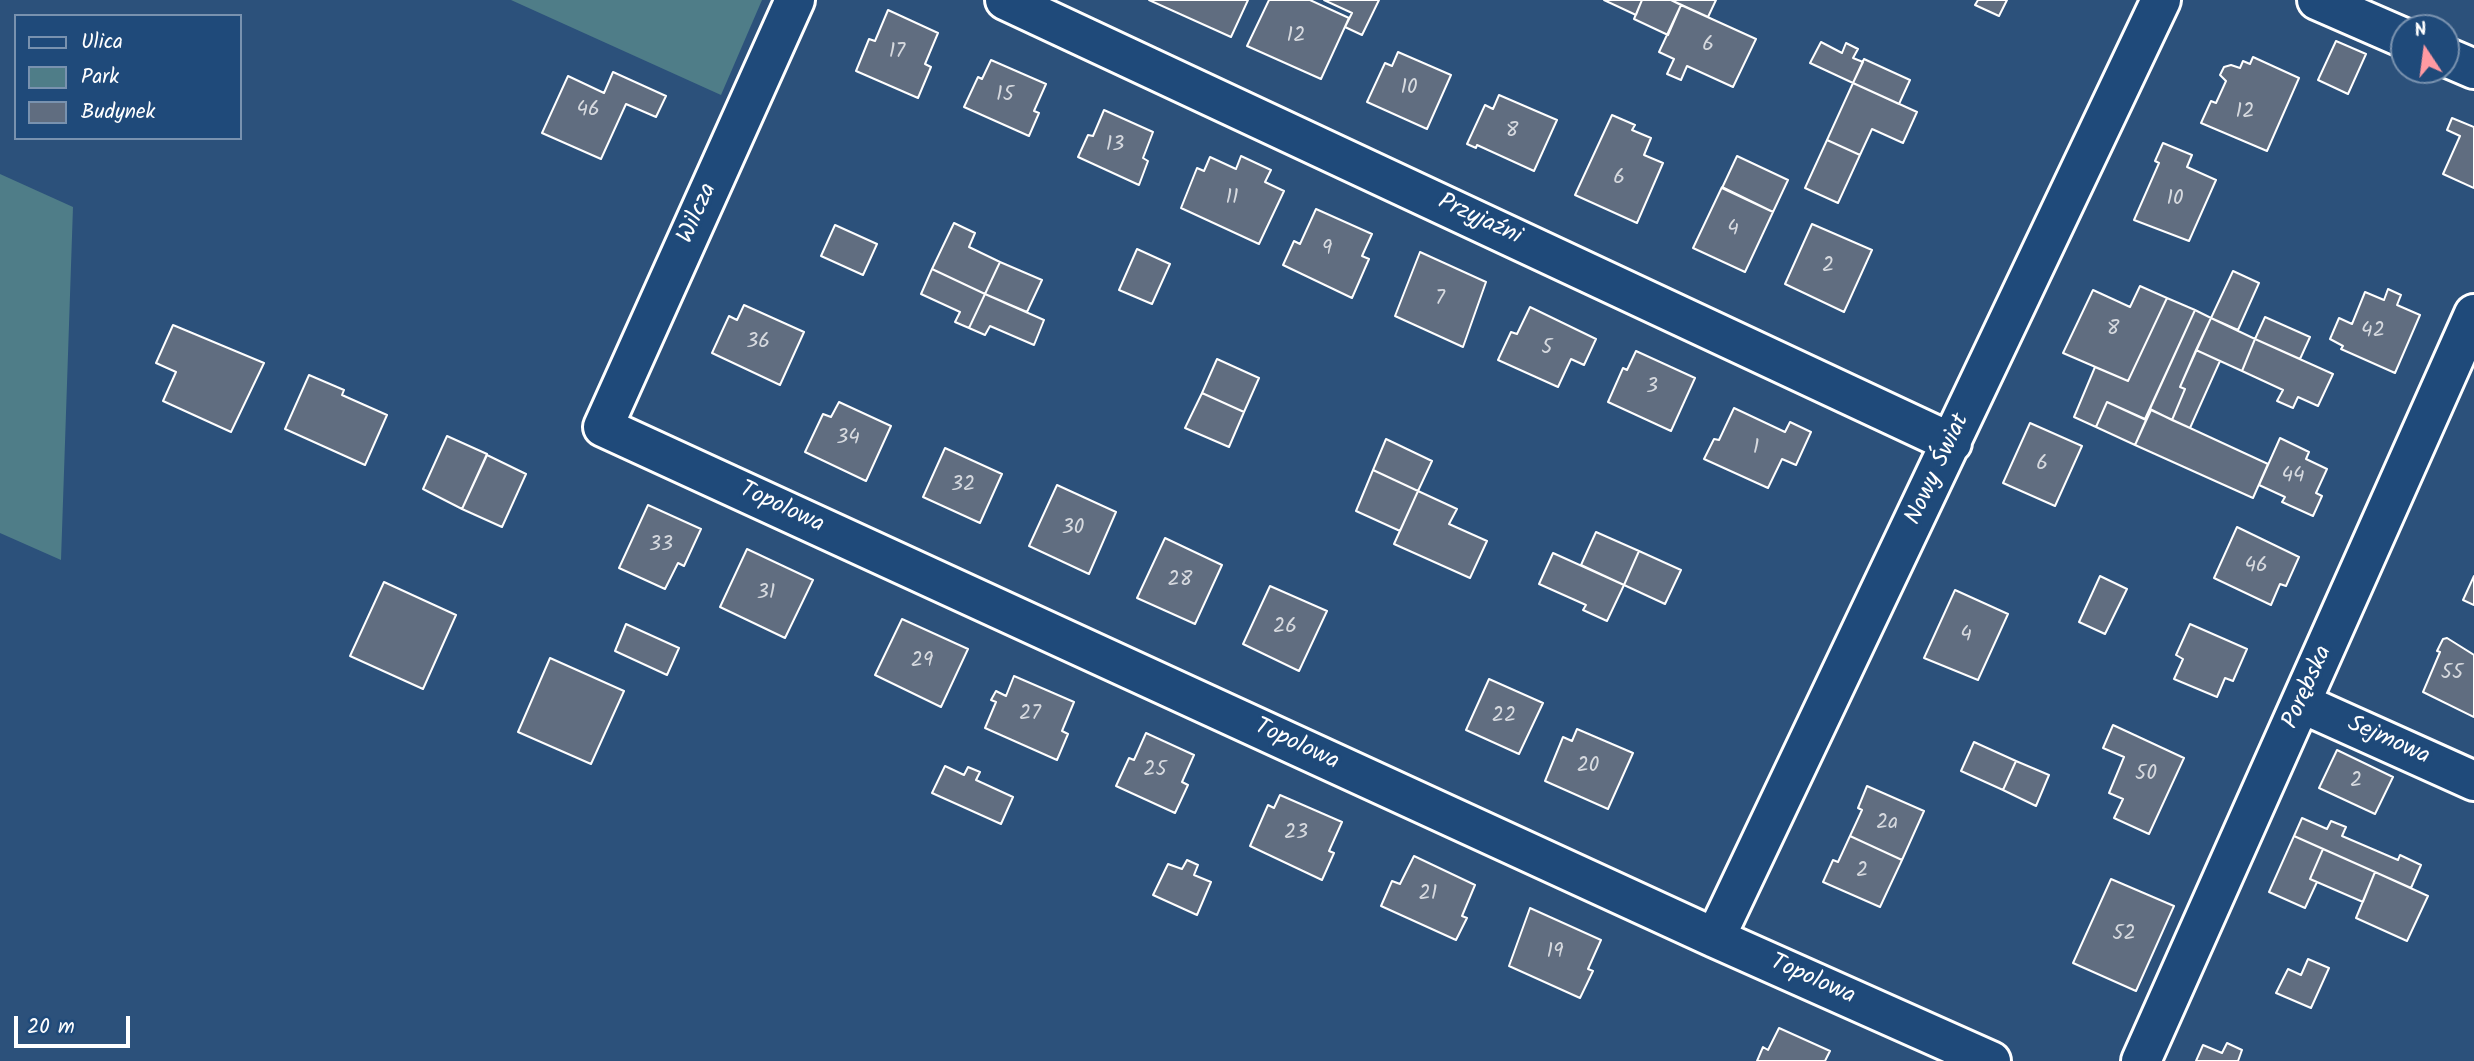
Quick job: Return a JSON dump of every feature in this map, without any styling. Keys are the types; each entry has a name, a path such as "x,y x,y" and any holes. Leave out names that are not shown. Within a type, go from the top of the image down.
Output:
{"street":[{"name":"Wilcza","path":"603,428 795,0"},
{"name":"Przyjaźni","path":"1005,0 1952,443"},
{"name":"Nowy Świat","path":"1716,939 2161,0"},
{"path":"2317,0 2390,32"},
{"name":"Porębska","path":"2141,1061 2474,314"},
{"name":"Topolowa","path":"603,428 1716,939 1990,1061"},
{"name":"Sejmowa","path":"2302,704 2474,781"}],"green space":[{"path":"511,0 762,0 721,95"},
{"path":"0,174 73,207 61,560 0,533"}],"building":[{"path":"1149,0 1248,0 1231,37"},
{"path":"1269,0 1310,0 1349,18 1321,79 1247,46"},
{"path":"1324,0 1379,0 1362,35 1345,27 1352,13"},
{"path":"1604,0 1642,0 1636,15"},
{"path":"1642,0 1671,0 1681,5 1668,35 1634,19"},
{"path":"1671,0 1716,0 1708,17"},
{"path":"1978,0 2007,0 1999,16 1975,5"},
{"path":"1681,5 1756,39 1733,87 1687,66 1681,80 1667,74 1674,59 1659,52"},
{"path":"888,10 938,33 925,64 931,67 918,98 856,71 869,39 875,41"},
{"path":"2336,41 2366,54 2348,94 2318,80"},
{"path":"1821,42 1842,53 1846,43 1858,49 1853,58 1863,62 1853,83 1810,63"},
{"path":"1398,52 1451,75 1427,129 1367,102 1385,63 1392,66"},
{"path":"2253,57 2299,78 2267,151 2201,123 2211,101 2216,103 2226,81 2220,75 2224,67 2231,65 2240,68 2243,61 2250,64"},
{"path":"1864,59 1910,80 1899,104 1853,83"},
{"path":"991,60 1046,84 1034,111 1039,113 1029,136 964,107 978,77 982,79"},
{"path":"613,72 666,96 656,117 626,104 601,159 542,133 568,76 604,93"},
{"path":"1853,83 1917,112 1903,143 1872,129 1860,155 1827,140"},
{"path":"1499,95 1557,120 1534,171 1477,145 1476,148 1467,144 1485,105 1493,109"},
{"path":"1104,110 1153,132 1143,158 1148,161 1139,185 1078,157 1088,135 1093,136"},
{"path":"1612,115 1635,125 1632,130 1651,138 1644,155 1663,163 1637,223 1575,195"},
{"path":"2452,118 2474,127 2474,188 2443,174 2460,136 2447,130"},
{"path":"1827,140 1860,155 1838,203 1805,188"},
{"path":"2163,143 2192,155 2187,167 2216,180 2189,241 2134,220 2159,163 2155,161"},
{"path":"1241,156 1271,170 1265,182 1284,191 1259,244 1181,208 1197,168 1204,171 1210,157 1236,169"},
{"path":"1737,156 1788,180 1773,212 1722,188"},
{"path":"1722,187 1773,212 1745,272 1693,248"},
{"path":"1316,209 1372,234 1362,256 1369,259 1352,298 1283,265 1294,241 1300,244"},
{"path":"954,223 975,233 969,247 1000,262 985,294 932,269"},
{"path":"1812,224 1872,250 1844,312 1785,284"},
{"path":"835,225 877,244 863,275 821,256"},
{"path":"1137,249 1170,264 1152,304 1119,290"},
{"path":"1420,252 1486,282 1463,347 1395,316"},
{"path":"1000,262 1042,280 1027,312 985,294"},
{"path":"932,269 985,294 969,328 955,322 960,312 921,294"},
{"path":"2233,271 2259,283 2238,330 2211,318"},
{"path":"2140,286 2167,298 2128,381 2063,353 2093,290 2130,307"},
{"path":"2388,289 2401,295 2397,305 2420,315 2395,373 2341,349 2343,346 2330,339 2339,318 2352,324 2365,292 2384,300"},
{"path":"985,294 1044,320 1034,345 990,326 985,335 969,328"},
{"path":"2167,298 2195,310 2145,419 2107,402 2096,427 2074,417 2095,367 2128,381"},
{"path":"744,305 804,332 780,385 712,353 729,316 737,320"},
{"path":"1530,307 1596,339 1584,365 1571,359 1558,387 1498,360 1511,332 1517,334"},
{"path":"2195,310 2211,318 2180,387 2185,389 2172,420 2150,409"},
{"path":"2265,317 2310,337 2300,359 2255,339"},
{"path":"2211,318 2255,339 2242,371 2196,350"},
{"path":"173,325 264,363 231,432 163,401 176,372 156,363"},
{"path":"2255,339 2333,374 2318,406 2298,397 2293,408 2277,401 2283,390 2242,371"},
{"path":"2196,350 2220,361 2190,428 2172,420 2185,389 2180,387"},
{"path":"1636,351 1695,378 1671,431 1608,402 1623,368 1627,370"},
{"path":"1217,359 1259,378 1244,412 1202,393"},
{"path":"309,375 344,390 342,395 387,415 365,465 285,429"},
{"path":"1202,393 1244,412 1229,447 1185,428"},
{"path":"839,402 891,426 866,481 805,452 823,414 831,417"},
{"path":"2107,402 2146,420 2135,445 2096,427"},
{"path":"1734,408 1785,432 1790,422 1811,432 1796,465 1782,459 1768,488 1704,459 1714,439 1719,440"},
{"path":"2151,410 2268,464 2253,498 2135,445"},
{"path":"2030,423 2082,446 2055,506 2003,483"},
{"path":"447,436 487,454 462,509 423,489"},
{"path":"2280,438 2309,452 2306,459 2327,469 2316,493 2322,496 2313,516 2282,502 2285,497 2259,485"},
{"path":"1386,439 1432,461 1418,491 1373,470"},
{"path":"945,448 1002,474 980,523 923,497"},
{"path":"487,455 526,474 502,527 462,509"},
{"path":"1373,470 1418,491 1400,531 1356,511"},
{"path":"1057,485 1116,512 1089,574 1029,546"},
{"path":"1418,491 1457,509 1449,524 1487,541 1470,578 1394,544"},
{"path":"648,505 701,529 684,566 678,563 665,589 619,568"},
{"path":"2237,527 2299,557 2286,586 2280,584 2271,605 2214,578"},
{"path":"1596,532 1639,551 1624,585 1581,565"},
{"path":"1165,538 1222,565 1195,624 1137,598"},
{"path":"747,549 813,580 785,638 720,607"},
{"path":"1639,551 1681,570 1665,604 1624,585"},
{"path":"1553,553 1624,585 1607,621 1583,610 1586,605 1539,584"},
{"path":"2100,576 2127,589 2105,634 2079,622"},
{"path":"2474,576 2474,605 2463,600"},
{"path":"384,582 456,615 423,689 350,656"},
{"path":"1270,586 1327,611 1299,671 1243,644"},
{"path":"1955,590 2008,614 1978,680 1924,658"},
{"path":"902,619 968,649 941,707 875,675"},
{"path":"626,624 679,648 667,675 615,651"},
{"path":"2190,624 2247,649 2233,681 2225,678 2217,697 2174,679 2183,659 2176,655"},
{"path":"2447,638 2474,655 2474,717 2423,692 2440,652 2437,651 2443,639"},
{"path":"550,658 624,691 591,764 518,732"},
{"path":"1014,676 1074,702 1062,731 1068,734 1057,760 985,728 996,702 991,700 996,691 1006,696"},
{"path":"1489,679 1543,703 1519,754 1466,730"},
{"path":"2113,725 2184,758 2149,834 2114,818 2123,799 2109,793 2124,757 2103,748"},
{"path":"1577,729 1633,753 1608,809 1545,781 1563,737 1572,741"},
{"path":"1146,733 1194,755 1182,782 1188,785 1175,813 1116,786 1129,758 1134,760"},
{"path":"1974,742 2016,761 2003,790 1961,771"},
{"path":"2337,750 2393,777 2375,814 2319,788"},
{"path":"2016,761 2049,775 2036,806 2003,790"},
{"path":"945,766 964,775 968,767 980,772 976,780 1013,797 1001,824 932,793"},
{"path":"1867,786 1924,811 1902,860 1850,836 1862,810 1858,808"},
{"path":"1280,795 1342,822 1329,851 1334,853 1322,880 1250,846 1268,805 1274,808"},
{"path":"2302,818 2327,829 2331,821 2346,827 2342,836 2398,860 2400,855 2421,865 2411,888 2294,836"},
{"path":"1850,836 1902,860 1880,907 1823,882 1833,860 1838,862"},
{"path":"2294,836 2323,849 2310,879 2317,882 2305,908 2269,892"},
{"path":"2323,849 2375,872 2363,902 2310,879"},
{"path":"1414,856 1475,885 1462,916 1467,918 1456,940 1381,906 1392,881 1400,884"},
{"path":"1187,860 1198,865 1194,875 1211,882 1197,915 1153,895 1168,864 1182,869"},
{"path":"2375,872 2428,896 2407,941 2356,918"},
{"path":"2111,879 2174,906 2136,991 2073,963"},
{"path":"1530,908 1601,940 1588,969 1593,971 1580,998 1509,966"},
{"path":"2308,959 2329,968 2311,1008 2276,993 2288,969 2301,975"},
{"path":"1779,1028 1830,1051 1825,1061 1757,1061 1763,1047 1768,1050"},
{"path":"2227,1043 2242,1050 2238,1061 2196,1061 2203,1045 2222,1053"}]}
